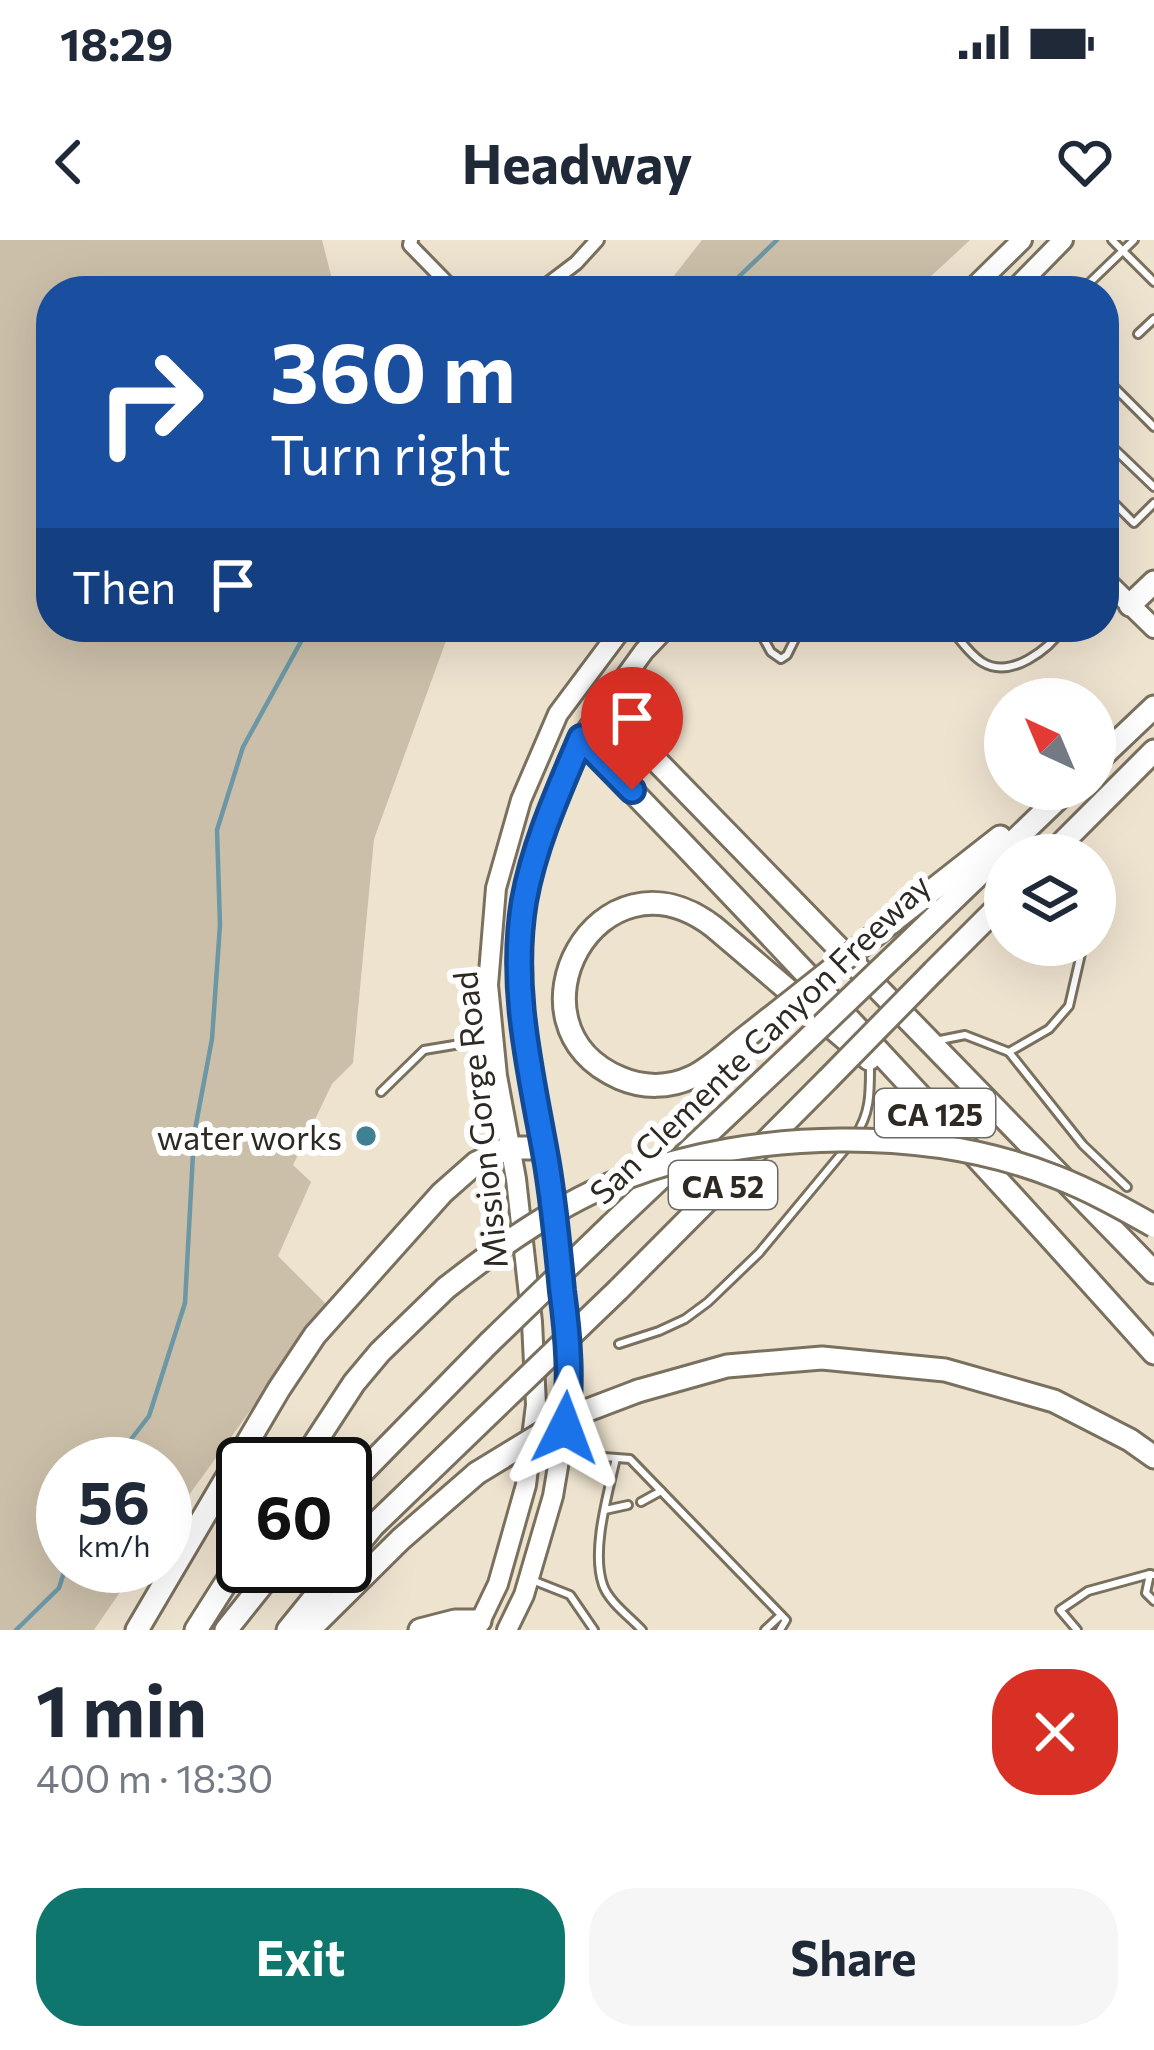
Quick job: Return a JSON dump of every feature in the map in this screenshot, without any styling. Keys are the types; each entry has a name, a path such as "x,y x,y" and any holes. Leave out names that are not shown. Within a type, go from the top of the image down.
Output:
{"highway":[{"path":"1130,604 1154,582"},
{"name":"CA 125","path":"604,706 1154,1272"},
{"path":"1116,743 1147,714"},
{"name":"CA 125","path":"581,738 719,880 1154,1353"},
{"path":"1071,834 1154,751"},
{"path":"944,1122 871,1060 796,997 714,927 683,909 660,904 617,912 578,944 567,969 566,1014 593,1061 616,1077 641,1085 668,1085 693,1076 751,1033 796,997 892,921 1037,810"},
{"name":"San Clemente Canyon Freeway","path":"372,1462 488,1343 1044,810"},
{"name":"CA 52","path":"372,1527 618,1290 984,921"},
{"path":"319,1437 380,1352 446,1288 496,1249 621,1179 679,1160 792,1141 877,1140 962,1150 1053,1175 1154,1226"},
{"path":"136,1630 315,1335 442,1193 476,1163 508,1148 544,1148"},
{"path":"309,1630 400,1539 477,1473 567,1418 638,1391 727,1366 822,1358 945,1370 1054,1401 1154,1457"},
{"path":"196,1630 220,1593"},
{"path":"226,1630 255,1593"},
{"name":"CA 52","path":"288,1630 318,1593"},
{"path":"420,1630 455,1621 478,1626"}],"main road":[{"path":"985,276 1022,240"},
{"path":"1031,276 1064,240"},
{"path":"1119,593 1154,628"},
{"name":"Mission Gorge Road","path":"478,1626 498,1584 526,1485 536,1405 516,1179 488,985 496,888 521,800 558,714 611,642"},
{"name":"Mission Gorge Road","path":"508,1628 529,1579 553,1496 569,1401 566,1320 544,1148 524,1046 519,973 524,901 548,816 581,738 653,642"},
{"name":"CA 125","path":"580,682 604,706"},
{"name":"CA 125","path":"558,714 581,738"},
{"path":"478,1626 508,1628"}],"street":[{"path":"411,240 410,245 440,276"},
{"path":"559,276 597,240"}],"lane":[{"path":"1112,240 1154,281"},
{"path":"1096,276 1134,240"},
{"path":"1138,334 1154,319"},
{"path":"1119,392 1154,428"},
{"path":"1119,453 1154,487"},
{"path":"1119,508 1134,523 1154,503"},
{"path":"765,642 781,659 794,642"},
{"path":"962,642 976,658 995,668 1042,652 1051,642"},
{"path":"1009,1052 1049,1029 1069,1006 1078,966"},
{"path":"931,1042 965,1035 1009,1052 1083,1145 1127,1187"},
{"path":"381,1092 424,1050 493,1038"},
{"path":"619,1343 686,1319 759,1253 865,1121 871,1060"},
{"path":"560,1454 630,1459 786,1620 780,1630"},
{"path":"616,1458 600,1534 603,1585 642,1630"},
{"path":"641,1502 661,1491"},
{"path":"605,1510 628,1505"},
{"path":"1152,1575 1146,1593 1154,1601"},
{"path":"1076,1630 1060,1610 1088,1591 1152,1575"},
{"path":"529,1579 570,1595 594,1630"},
{"path":"765,1630 781,1615"}],"shaded area":[{"path":"0,240 322,240 331,276 36,276 36,642 446,642 374,839 353,1063 332,1084 293,1165 311,1182 278,1256 327,1305 231,1437 216,1437 216,1458 192,1491 192,1437 36,1437 36,1593 119,1593 94,1630 0,1630"},
{"path":"702,240 970,240 931,276 674,276"}],"waterway":[{"path":"740,276 777,240"},
{"path":"133,1437 149,1416 185,1303 194,1135 212,1039 220,925 217,830 243,747 301,642"},
{"path":"16,1630 54,1593"}],"place":[{"name":"water works","path":"366,1136"}],"route":[{"path":"565,1428 569,1401 566,1320 547,1165 524,1046 519,973 524,901 548,816 581,738 632,790"}]}
